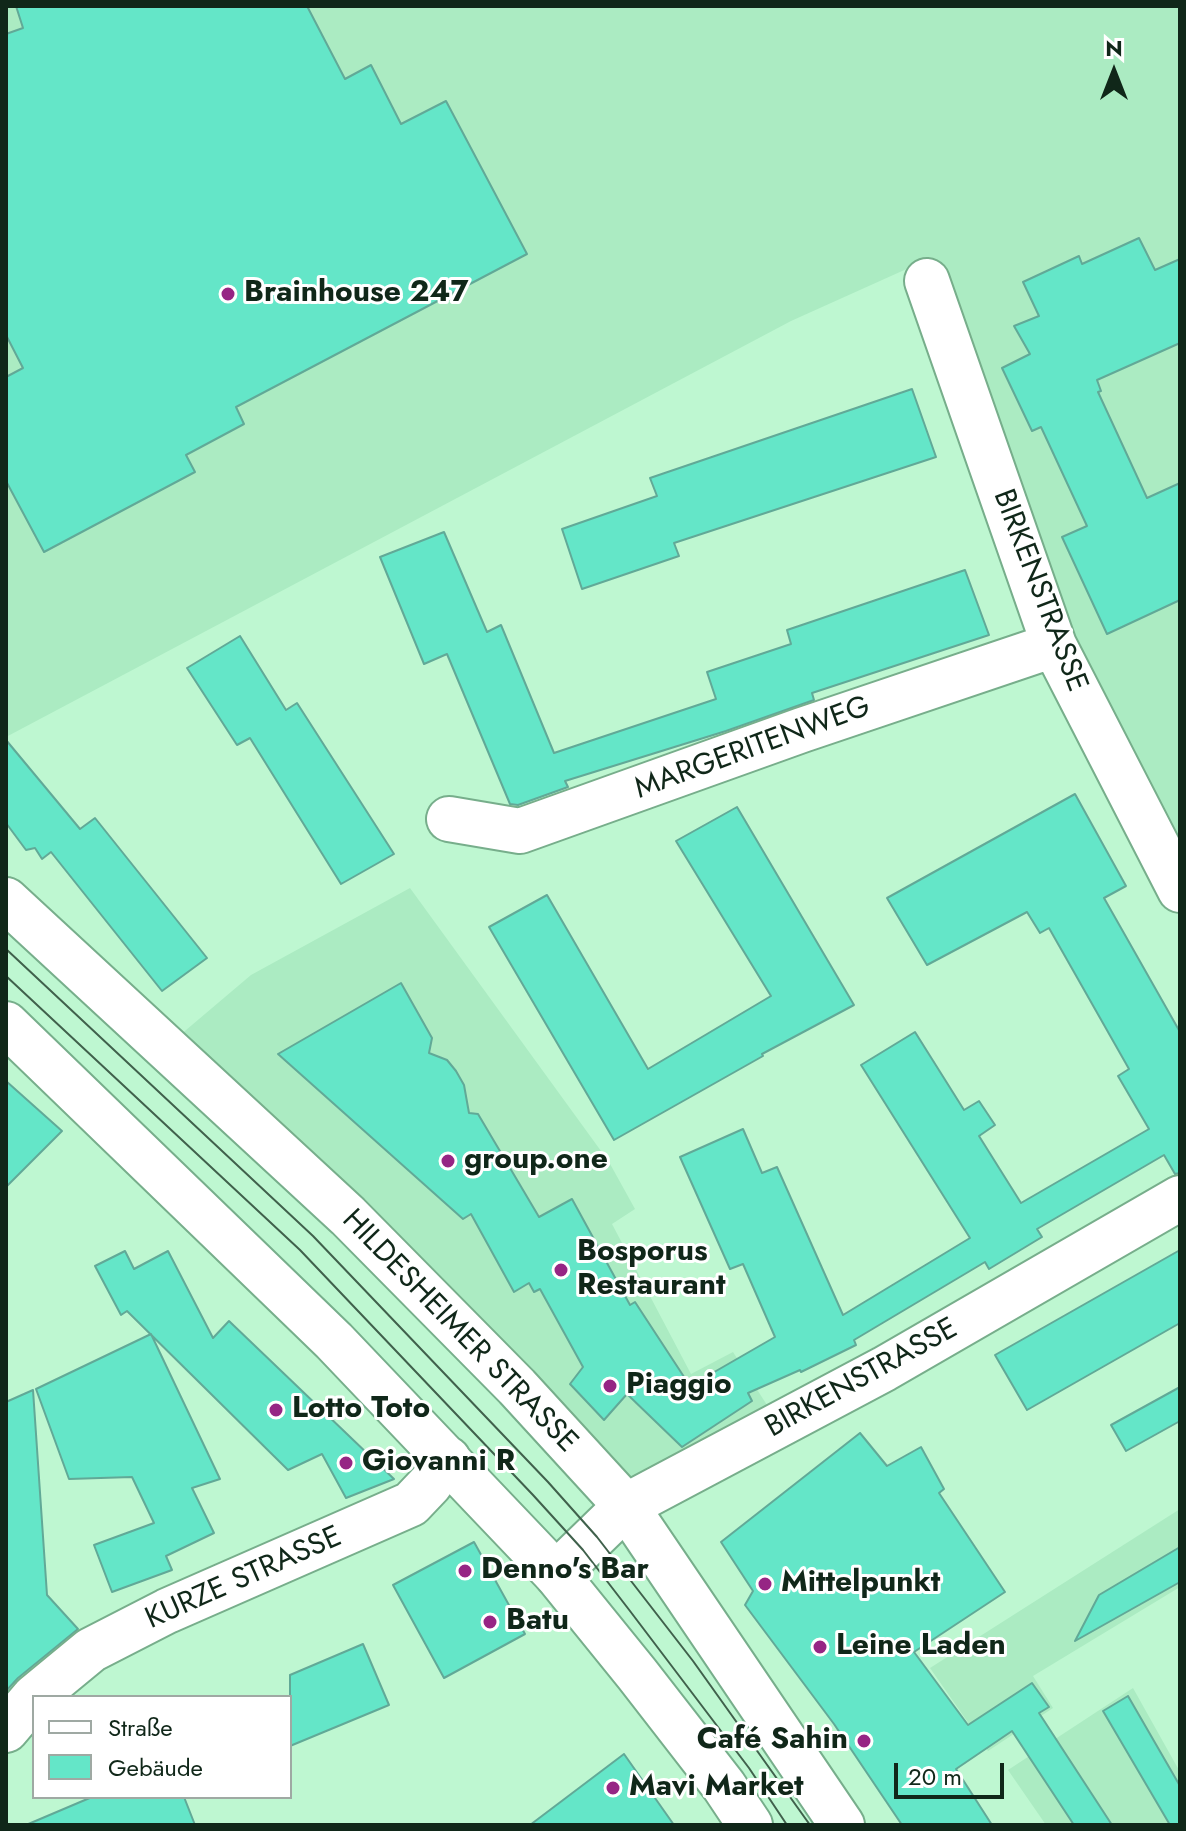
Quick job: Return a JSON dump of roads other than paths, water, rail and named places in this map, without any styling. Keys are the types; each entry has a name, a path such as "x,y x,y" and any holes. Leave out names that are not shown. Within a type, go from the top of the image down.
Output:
{"street":[{"name":"BIRKENSTRASSE","path":"927,281 1054,645 1180,890"},
{"name":"MARGERITENWEG","path":"449,819 520,831 802,730 1054,645"},
{"name":"HILDESHEIMER STRASSE","path":"12,917 348,1216 517,1387 626,1506 842,1825"},
{"path":"6,1024 334,1341 556,1574 647,1686 750,1825"},
{"name":"BIRKENSTRASSE","path":"556,1574 626,1506 884,1369 1180,1198"},
{"name":"KURZE STRASSE","path":"36,1695 91,1650 167,1611 411,1504 448,1459"},
{"name":"KURZE STRASSE","path":"6,1730 32,1699"}],"tram line":[{"path":"6,949 313,1236 548,1482 597,1537 693,1661 810,1825"},
{"path":"6,976 300,1250 533,1495 583,1550 630,1611 749,1768 787,1825"}],"place":[{"name":"Brainhouse 247","path":"228,294"},
{"name":"group.one","path":"448,1161"},
{"name":"Bosporus Restaurant","path":"561,1270"},
{"name":"Piaggio","path":"610,1386"},
{"name":"Lotto Toto","path":"276,1410"},
{"name":"Giovanni R","path":"346,1463"},
{"name":"Denno's Bar","path":"465,1571"},
{"name":"Mittelpunkt","path":"765,1584"},
{"name":"Batu","path":"490,1622"},
{"name":"Leine Laden","path":"820,1647"},
{"name":"Café Sahin","path":"864,1741"},
{"name":"Mavi Market","path":"613,1788"}]}
